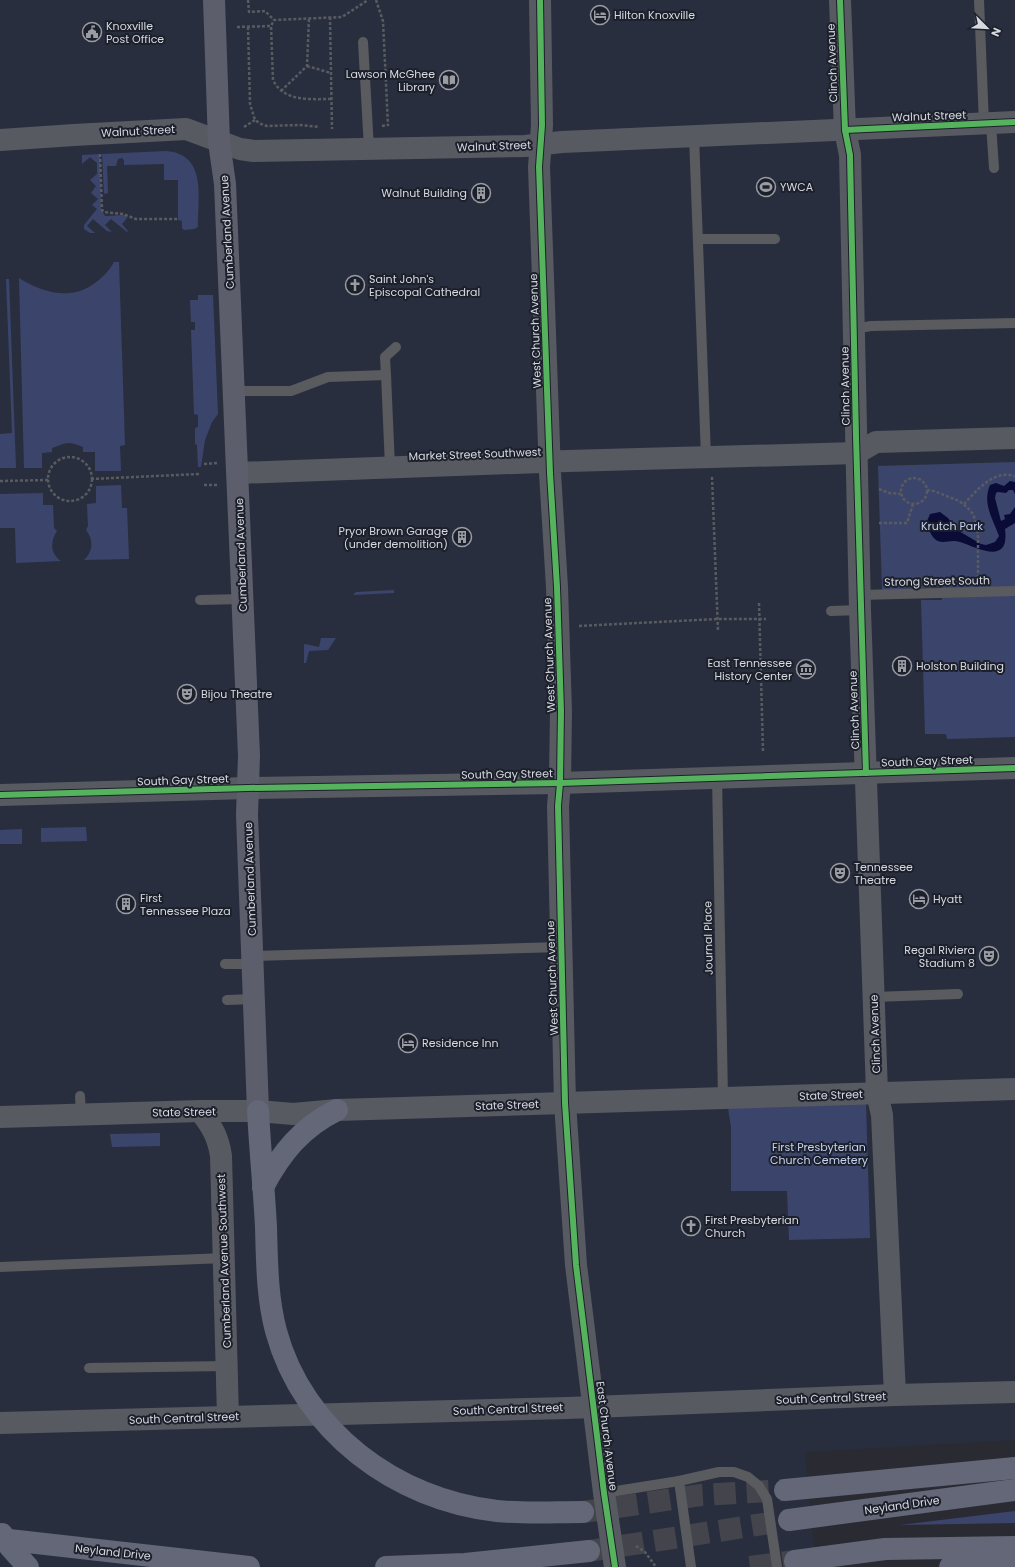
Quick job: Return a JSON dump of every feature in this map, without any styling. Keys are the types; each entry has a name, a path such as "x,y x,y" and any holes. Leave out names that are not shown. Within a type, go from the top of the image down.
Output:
{"highway":[{"path":"263,1187 282,1154 299,1137 323,1117 337,1110"},
{"path":"258,1111 269,1296 276,1331 287,1363 301,1390 322,1421 337,1437 358,1455 383,1472 408,1486 438,1498 497,1511 530,1513 583,1512"},
{"path":"784,1490 1015,1468"},
{"name":"Neyland Drive","path":"789,1520 1015,1490"},
{"path":"0,1531 10,1547 28,1567"},
{"name":"Neyland Drive","path":"0,1539 249,1567"},
{"path":"786,1564 886,1549 1015,1547"},
{"path":"386,1567 465,1564 589,1551"},
{"path":"950,1567 1015,1561"}],"main road":[{"name":"Cumberland Avenue","path":"214,0 219,142 225,184 238,473 249,756 247,815 258,1111"}],"street":[{"name":"West Church Avenue","path":"540,0 542,125 539,167 550,462 558,595 561,711 560,783 558,806 565,1103 575,1257 580,1308"},
{"name":"Clinch Avenue","path":"840,0 845,130 850,155 860,602 877,1093 882,1115 895,1395"},
{"name":"Walnut Street","path":"0,140 74,134 186,129 240,149 254,151 369,149 541,145 562,142 1015,122"},
{"name":"Market Street Southwest","path":"238,473 550,462 709,466 856,453 876,442 1015,438"},
{"name":"South Gay Street","path":"0,795 248,788 560,783 1015,768"},
{"name":"State Street","path":"0,1117 80,1105 200,1111 258,1111 293,1114 337,1110 1015,1089"},
{"name":"Cumberland Avenue Southwest","path":"200,1111 211,1126 218,1140 221,1156 225,1258 228,1417"},
{"name":"East Church Avenue","path":"580,1308 615,1567"},
{"name":"South Central Street","path":"0,1423 597,1407 895,1395 1015,1392"}],"lane":[{"path":"979,0 987,124 994,168"},
{"path":"363,42 369,149"},
{"path":"694,136 709,466"},
{"path":"698,238 775,239"},
{"path":"854,329 871,326 1015,323"},
{"path":"390,467 385,357 396,347"},
{"path":"234,391 291,391 328,377 386,375"},
{"name":"Strong Street South","path":"831,611 860,602 1015,591"},
{"path":"200,600 243,600"},
{"name":"Journal Place","path":"717,777 723,1098"},
{"path":"225,964 252,960 561,947"},
{"path":"874,996 958,994"},
{"path":"227,1000 254,999"},
{"path":"0,1267 225,1258"},
{"path":"89,1368 227,1366"},
{"path":"604,1493 679,1481 719,1472 734,1472 748,1477 759,1486 767,1499 786,1564"},
{"path":"679,1481 691,1567"}],"path":[{"path":"248,0 249,12 265,11 274,20 342,17 368,0"},
{"path":"376,0 383,21 389,132"},
{"path":"281,91 307,66 309,18"},
{"path":"330,18 332,135"},
{"path":"274,20 271,26 273,80 281,91 289,96 304,99 331,99"},
{"path":"237,27 271,26"},
{"path":"248,27 250,104 255,120 267,126 299,125 332,128 388,125"},
{"path":"307,66 331,73"},
{"path":"239,130 255,120"},
{"path":"100,152 102,210 104,212 123,214 136,219 178,219"},
{"path":"70,457 76,458 85,464 89,469 91,479 89,488 85,494 72,501 58,498 49,487 48,480 49,473 55,463 70,457"},
{"path":"709,466 718,631"},
{"path":"91,479 199,474"},
{"path":"964,504 977,489 997,476 1004,474 1015,476"},
{"path":"912,478 917,478 924,482 927,490 927,494 922,501 913,504 906,501 901,494 902,485 904,482 912,478"},
{"path":"0,481 48,480"},
{"path":"875,487 889,493 901,494"},
{"path":"927,490 946,495 964,504 973,514 977,525 978,537 978,579"},
{"path":"876,523 907,523 913,504"},
{"path":"759,603 764,751"},
{"path":"575,626 766,618"},
{"path":"636,1546 644,1552 656,1567"}],"shaded area":[{"path":"0,0 1015,0 1015,1440 805,1452 816,1567 0,1567"},
{"path":"1010,481 1015,482 1015,494 1013,490 1009,490 1006,493 998,492 996,493 995,498 1001,521 1005,519 1004,515 1010,514 1015,507 1015,523 1005,529 1005,540 1003,547 998,551 991,552 956,541 940,542 926,530 925,526 930,514 940,512 948,518 957,530 981,544 986,545 995,542 999,536 989,511 987,499 988,492 990,485 996,483 1004,486"}],"green space":[{"path":"166,151 179,154 188,160 194,168 199,191 199,203 198,227 194,229 184,230 182,228 182,221 178,220 178,180 164,180 164,164 124,165 124,160 122,158 118,159 116,166 107,166 108,193 104,194 102,154"},
{"path":"100,154 101,209 105,216 125,215 127,218 122,224 128,231 127,232 111,219 105,225 112,232 107,231 93,219 87,226 95,233 90,233 84,229 84,225 97,209 92,205 98,199 91,193 96,186 90,180 97,174 97,163 90,157 82,164 82,155"},
{"path":"114,262 119,262 125,445 120,446 121,471 95,471 95,452 83,452 83,447 70,443 52,448 52,452 42,453 42,468 24,468 19,278 47,291 57,293 76,292 86,289 98,281 108,271"},
{"path":"6,279 9,279 16,468 0,468 0,434 12,433"},
{"path":"198,295 213,295 218,414 212,422 205,440 201,467 198,467 197,445 195,444 195,428 198,427 198,415 194,414 191,330 195,330 195,322 191,322 190,300 198,300"},
{"name":"Krutch Park","path":"1015,462 1015,737 947,739 946,734 925,734 921,600 942,600 942,587 882,590 878,466"},
{"path":"121,485 122,508 127,508 129,559 84,560 91,550 89,534 86,530 88,526 87,504 96,503 96,486"},
{"path":"43,493 43,505 53,505 54,528 57,531 53,539 52,547 55,555 61,561 16,563 15,528 0,528 0,494"},
{"path":"394,590 394,593 353,595 356,592"},
{"path":"321,638 336,638 328,650 309,651 306,663 304,663 304,645 319,647"},
{"path":"86,827 87,841 41,842 41,828"},
{"path":"22,829 22,844 0,844 0,830"},
{"name":"First Presbyterian Church Cemetery","path":"866,1103 870,1238 789,1240 787,1191 731,1191 731,1127 728,1108"},
{"path":"160,1133 160,1146 112,1147 110,1134"},
{"path":"1015,1511 1015,1523 900,1525"}],"tunnel":[{"path":"583,1512 701,1495 785,1490"},
{"path":"589,1551 789,1520"},
{"path":"750,1567 795,1561"}],"cycle path":[{"path":"540,0 542,125 539,167 550,473 557,587 561,711 560,783 558,806 565,1103 576,1265 604,1493 615,1567"},
{"path":"840,0 845,130 850,155 856,437 866,773"},
{"path":"845,130 1015,122"},
{"path":"0,795 248,788 560,783 1015,768"}],"place":[{"name":"Hilton Knoxville","path":"600,15"},
{"name":"Knoxville Post Office","path":"92,32"},
{"name":"Lawson McGhee Library","path":"449,80"},
{"name":"YWCA","path":"766,187"},
{"name":"Walnut Building","path":"481,193"},
{"name":"Saint John's Episcopal Cathedral","path":"355,285"},
{"name":"Pryor Brown Garage (under demolition)","path":"462,537"},
{"name":"Holston Building","path":"902,666"},
{"name":"East Tennessee History Center","path":"806,669"},
{"name":"Bijou Theatre","path":"187,694"},
{"name":"Tennessee Theatre","path":"840,873"},
{"name":"Hyatt","path":"919,899"},
{"name":"First Tennessee Plaza","path":"126,904"},
{"name":"Regal Riviera Stadium 8","path":"989,956"},
{"name":"Residence Inn","path":"408,1043"},
{"name":"First Presbyterian Church","path":"691,1226"}]}
